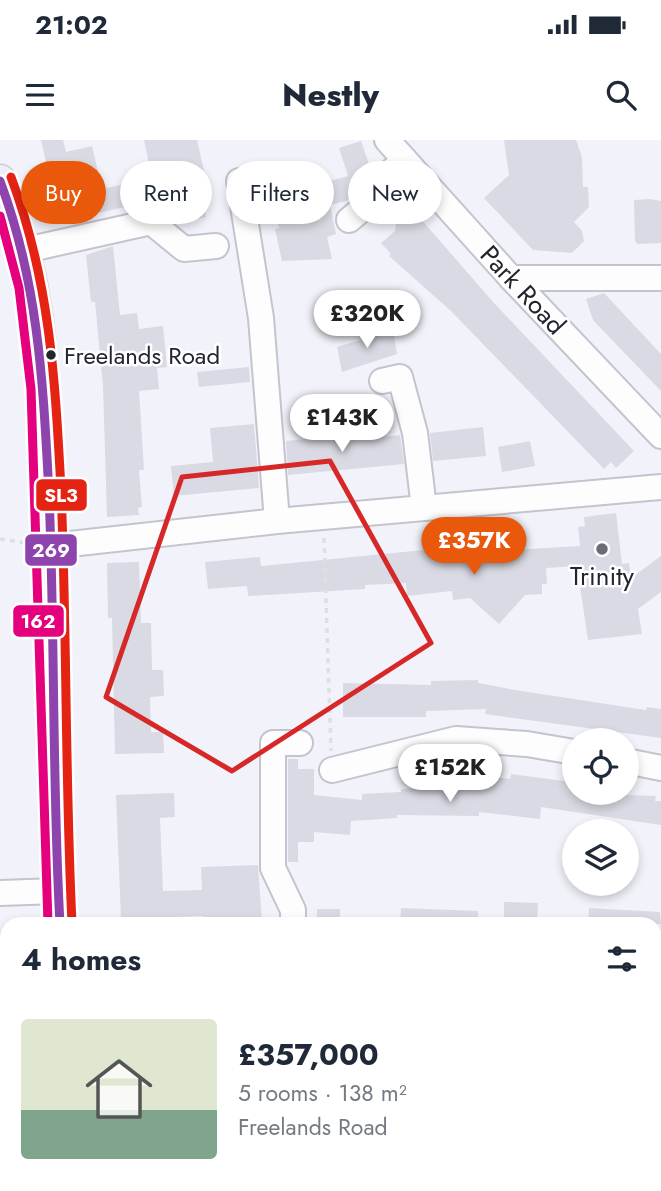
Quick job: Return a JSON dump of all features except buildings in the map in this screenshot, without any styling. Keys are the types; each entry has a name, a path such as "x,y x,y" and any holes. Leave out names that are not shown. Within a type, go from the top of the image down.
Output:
{"main road":[{"path":"0,181 26,250 40,325 52,546 60,917"}],"street":[{"name":"Park Road","path":"387,140 511,278 661,436"},
{"path":"26,250 151,222 184,249 216,246"},
{"path":"246,224 261,318 277,522"},
{"path":"511,278 661,278"},
{"path":"382,381 400,377 415,433 424,508"},
{"path":"52,546 323,517 661,487"},
{"path":"332,770 457,739 527,744 562,750"},
{"path":"293,917 293,910 273,868 273,743 300,743"},
{"path":"639,764 661,768"},
{"path":"0,893 58,891"}],"path":[{"path":"323,517 332,770"}],"highlighted area":[{"path":"330,461 431,643 232,771 106,697 182,477"}],"transit line":[{"name":"SL3","path":"11,177 34,254 53,369 63,543 72,917"},
{"name":"269","path":"0,181 23,258 41,374 51,548 60,917"},
{"name":"162","path":"0,216 19,288 31,389 48,917"}],"place":[{"name":"Freelands Road","path":"51,355"},
{"name":"Trinity","path":"602,549"}]}
